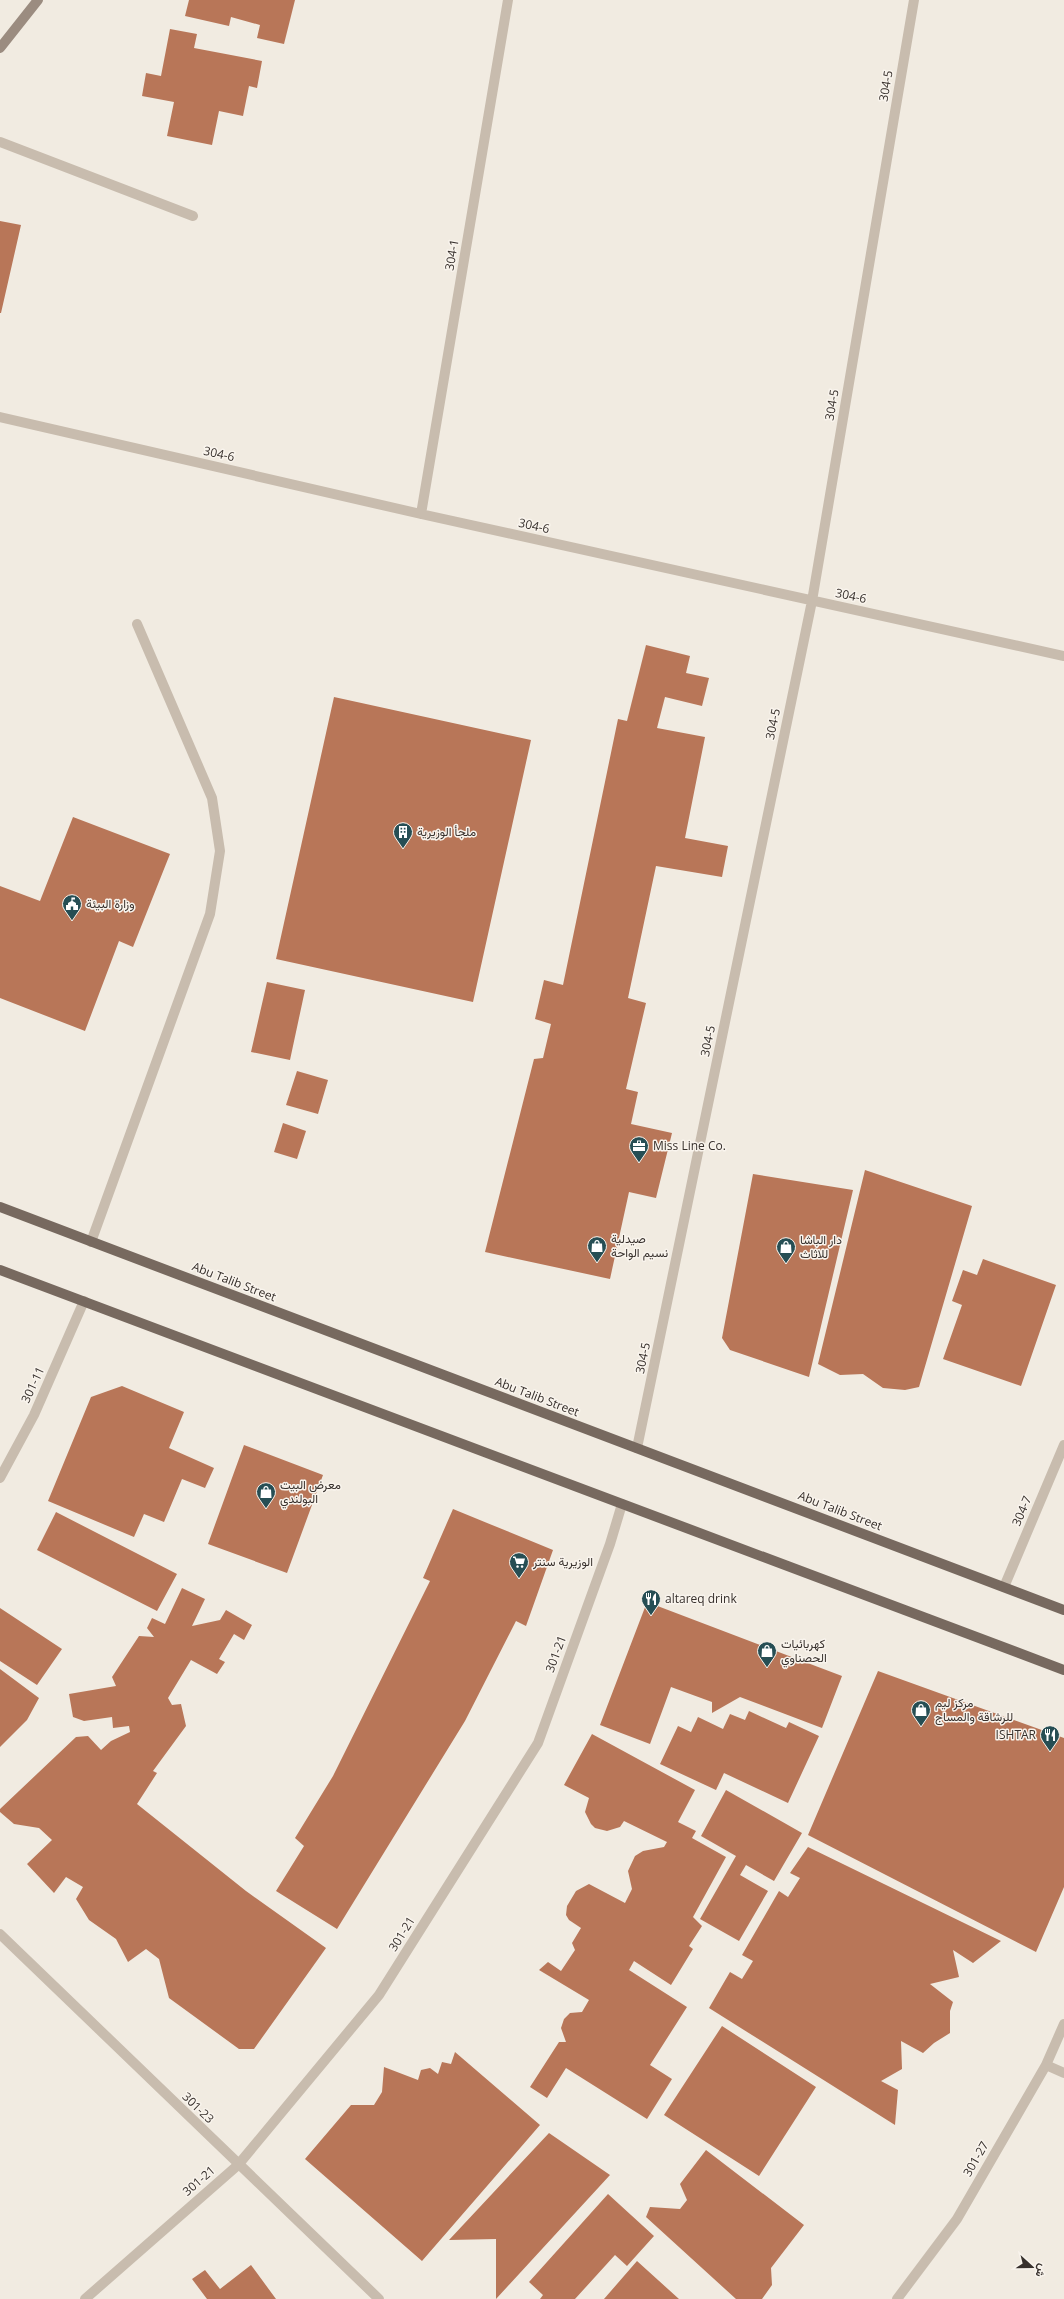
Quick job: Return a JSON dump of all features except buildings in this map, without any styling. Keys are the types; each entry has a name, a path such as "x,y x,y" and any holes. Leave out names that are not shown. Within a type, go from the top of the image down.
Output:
{"main road":[{"name":"Abu Talib Street","path":"0,1207 1064,1610"},
{"path":"0,1270 1064,1670"}],"street":[{"path":"0,48 38,0"},
{"name":"304-1","path":"421,514 508,0"},
{"name":"304-5","path":"637,1448 812,601 914,0"},
{"path":"0,142 193,216"},
{"name":"304-6","path":"0,417 421,514 1064,656"},
{"path":"91,1242 210,914 220,852 212,798 137,624"},
{"name":"301-11","path":"0,1478 34,1415 84,1301"},
{"name":"304-7","path":"1004,1587 1064,1445"},
{"name":"301-21","path":"85,2299 238,2165 379,1995 538,1743 610,1544 622,1504"},
{"name":"301-23","path":"0,1934 238,2165 379,2299"},
{"name":"301-27","path":"897,2299 957,2219 1046,2065 1064,2024"},
{"path":"1046,2065 1064,2072"}],"place":[{"name":"ملجأ الوزيرية","path":"403,849"},
{"name":"وزارة البيئة","path":"72,921"},
{"name":"Miss Line Co.","path":"639,1163"},
{"name":"صيدلية نسيم الواحة","path":"597,1263"},
{"name":"دار الباشا للاثاث","path":"786,1264"},
{"name":"معرض البيت البولندي","path":"266,1509"},
{"name":"الوزيرية سنتر","path":"519,1579"},
{"name":"altareq drink","path":"651,1616"},
{"name":"كهربائيات الحصناوي","path":"767,1668"},
{"name":"مركز ليم للرشاقة والمساج","path":"921,1727"},
{"name":"ISHTAR","path":"1050,1752"}]}
